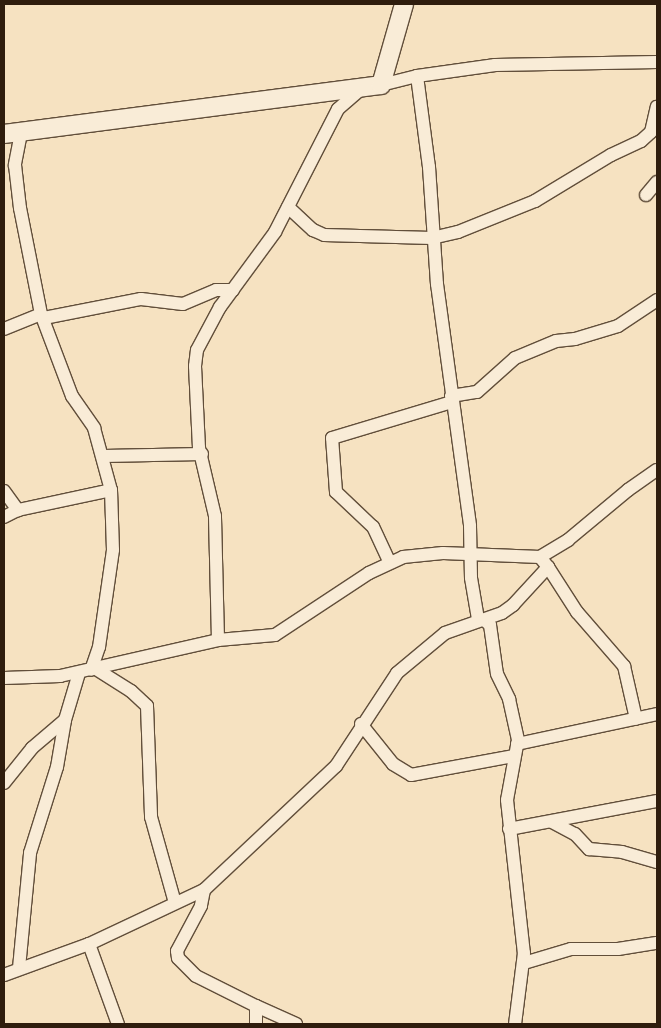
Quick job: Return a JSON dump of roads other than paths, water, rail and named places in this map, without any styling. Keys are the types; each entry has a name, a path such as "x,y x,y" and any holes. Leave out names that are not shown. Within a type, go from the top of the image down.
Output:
{"main road":[{"path":"12,133 360,90 381,85 404,4"}],"street":[{"path":"381,85 417,76 495,65 657,62"},
{"path":"417,76 428,167 432,238 471,553 471,578 481,620"},
{"path":"218,640 215,516 202,454 196,395 198,350 233,290 275,232 338,109 360,90"},
{"path":"288,208 313,230 324,235 432,238 458,232 536,201 611,154 642,141 651,132 657,107"},
{"path":"4,783 32,748 64,720 89,671 99,647 113,550 111,490 104,456 94,428 72,396 43,316 20,208 12,133"},
{"path":"646,195 657,182"},
{"path":"4,329 43,316 141,299 183,304 216,290 233,290"},
{"path":"389,561 373,527 336,492 332,438 477,392 515,358 556,341 576,339 618,326 657,300"},
{"path":"104,456 202,454"},
{"path":"4,975 89,944 204,890 327,776 344,754 384,688 412,659 445,633 481,620 513,605 544,562 628,490 657,470"},
{"path":"4,517 18,510 111,490"},
{"path":"4,491 18,510"},
{"path":"4,678 89,671 218,640 275,635 389,561 422,555 471,553 544,562 577,612 624,666 636,719"},
{"path":"481,620 490,624 491,645 497,674 513,712 516,750 508,790 509,829 524,963 516,1024"},
{"path":"89,671 131,691 147,706 152,817 175,903"},
{"path":"361,724 393,764 411,775 657,714"},
{"path":"19,968 30,854 61,753 64,720"},
{"path":"509,829 657,801"},
{"path":"552,822 575,834 589,849 622,852 657,862"},
{"path":"204,890 201,906 177,951 178,958 196,976 296,1024"},
{"path":"524,963 570,949 618,950 657,943"},
{"path":"89,944 118,1024"},
{"path":"256,1006 256,1024"}]}
